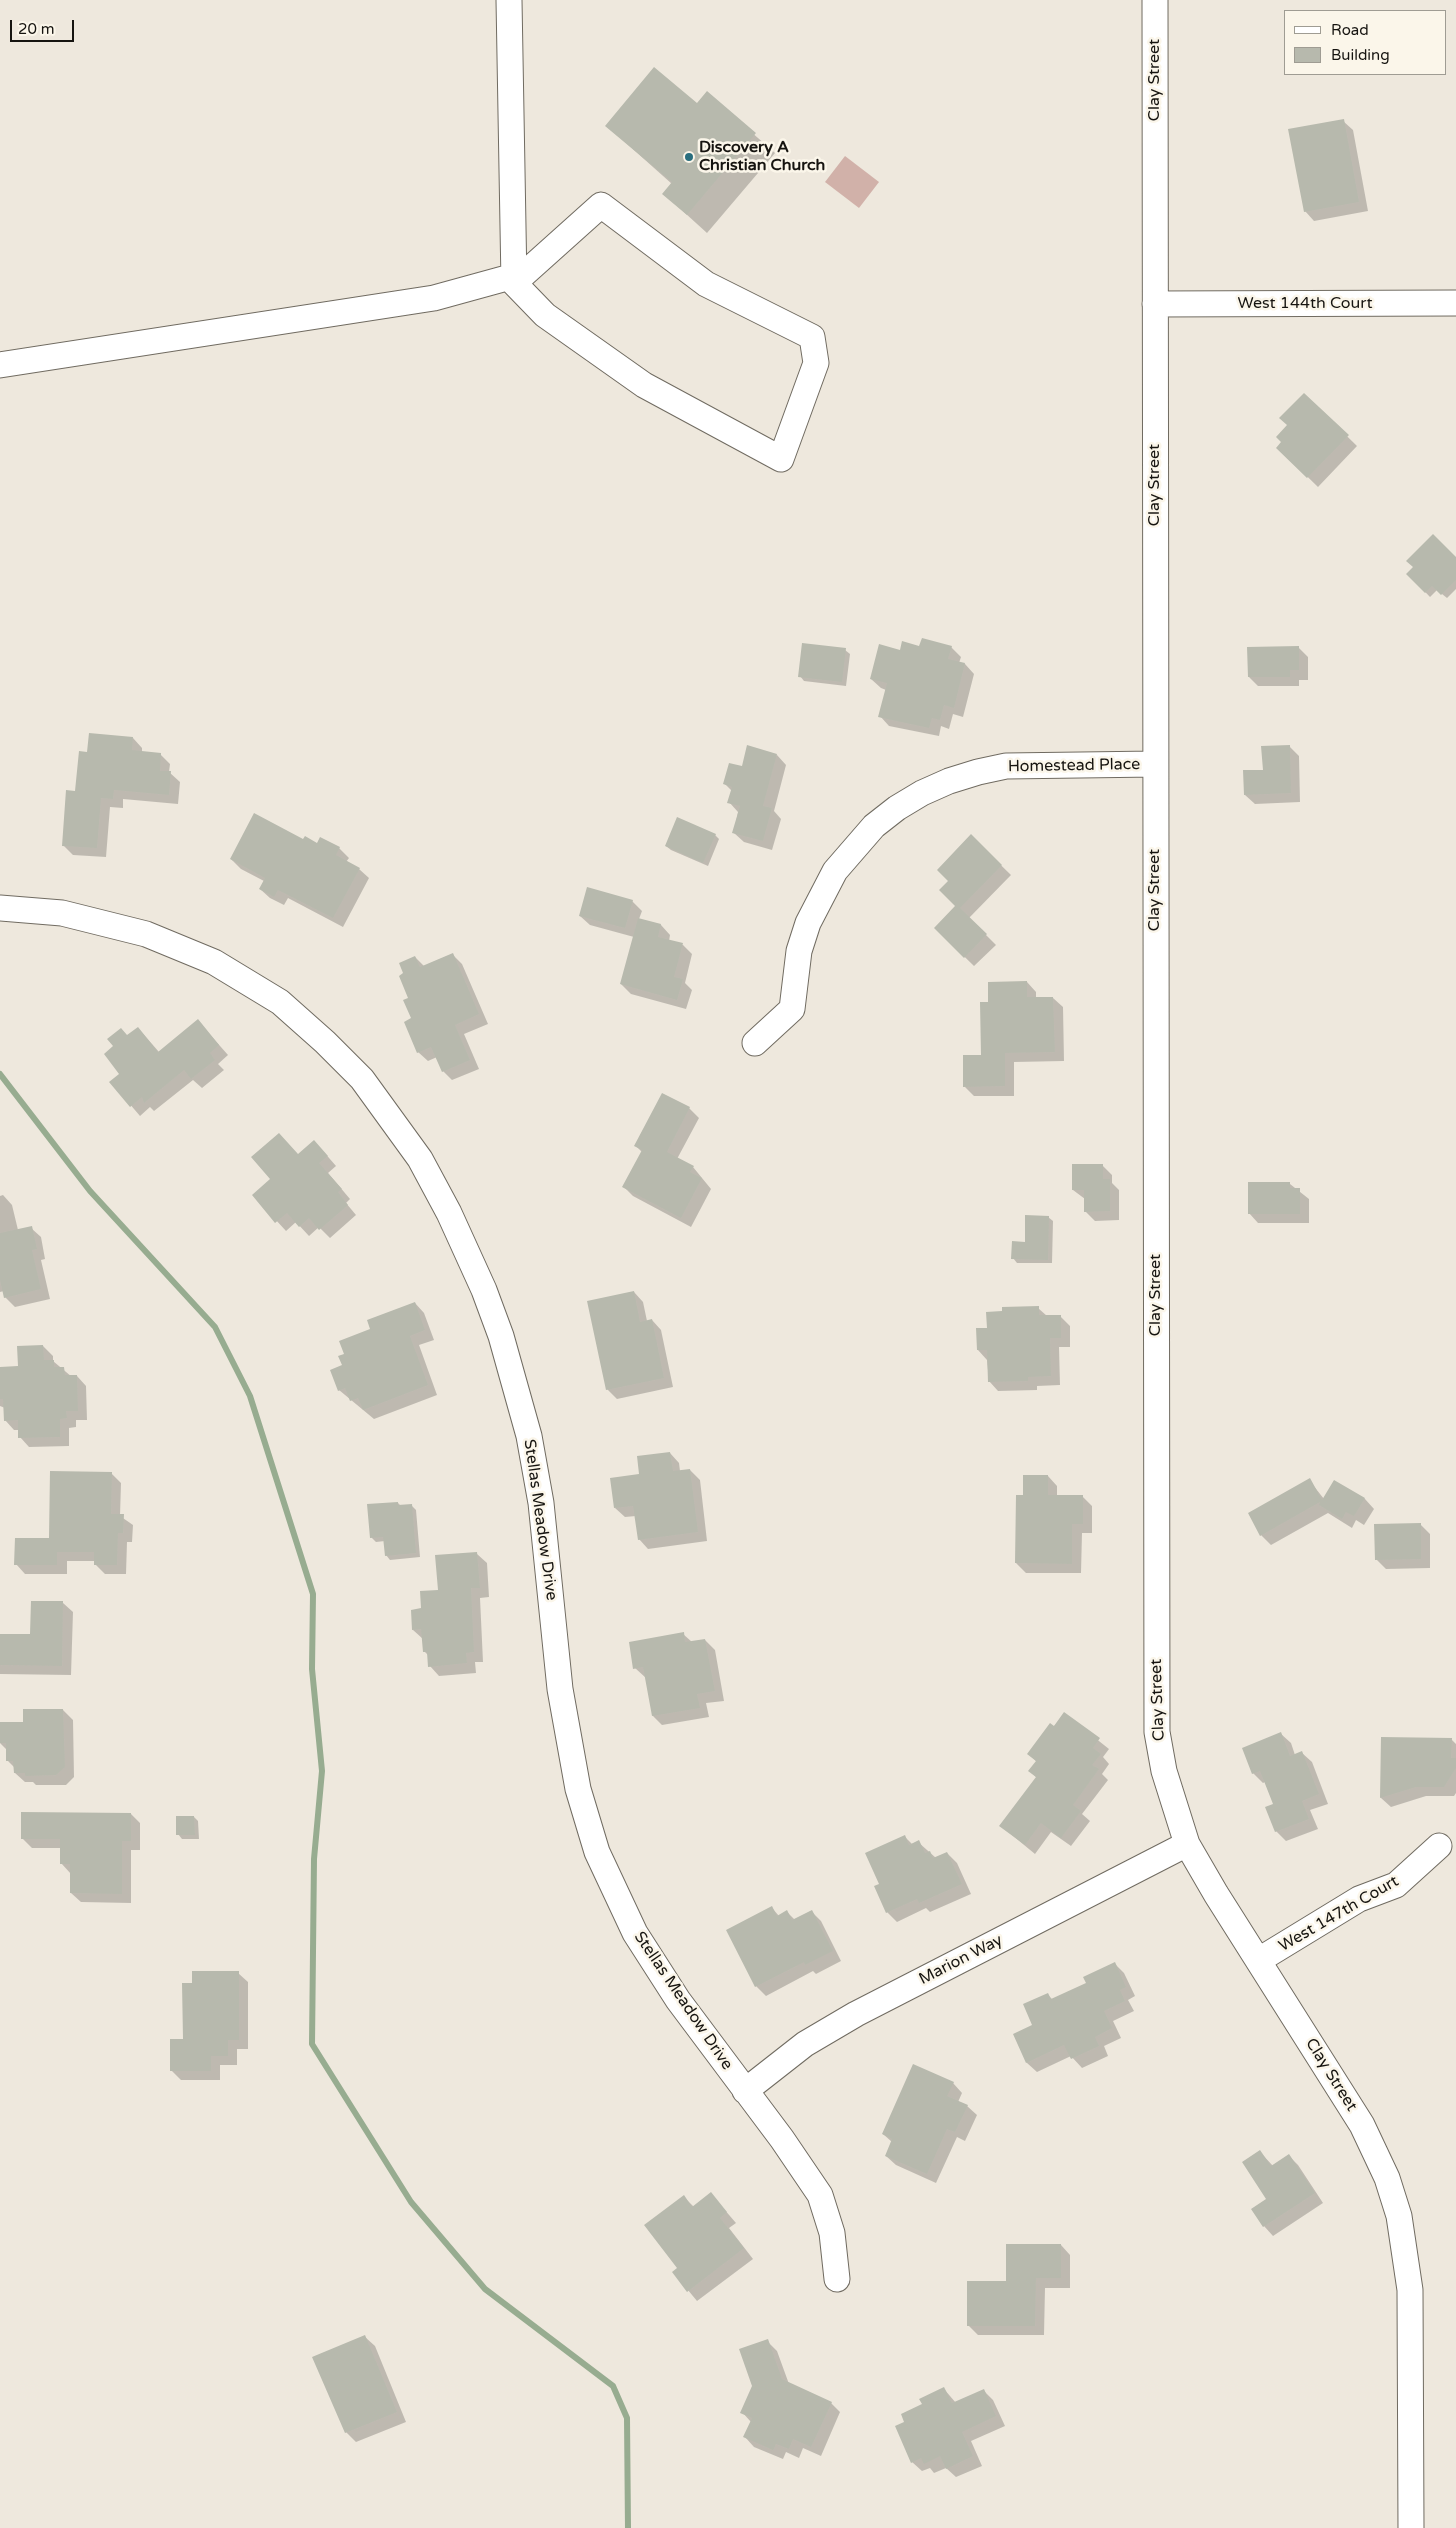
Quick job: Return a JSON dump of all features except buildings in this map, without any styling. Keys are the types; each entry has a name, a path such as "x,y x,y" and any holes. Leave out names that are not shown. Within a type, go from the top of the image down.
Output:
{"street":[{"path":"0,365 434,298 514,279 601,205 706,284 812,337 816,363 781,459 644,386 545,315 514,279 509,0"},
{"name":"Clay Street","path":"1155,0 1157,1732 1164,1772 1187,1844 1216,1894 1362,2125 1387,2178 1398,2216 1410,2290 1411,2528"},
{"name":"West 144th Court","path":"1155,304 1456,303"},
{"name":"Homestead Place","path":"755,1043 792,1009 794,980 805,932 820,896 835,871 874,826 897,808 922,793 949,781 1006,766 1155,764"},
{"name":"Stellas Meadow Drive","path":"0,908 62,914 146,934 222,967 280,1002 325,1042 362,1079 420,1159 449,1214 484,1290 501,1336 526,1426 541,1503 560,1689 578,1789 597,1852 635,1934 678,2000 820,2195 832,2234 836,2279"},
{"name":"Marion Way","path":"745,2091 805,2044 856,2014 1187,1844"},
{"name":"West 147th Court","path":"1259,1960 1359,1899 1396,1885 1439,1846"}],"shaded area":[{"path":"845,156 879,182 859,208 825,182"}],"waterway":[{"path":"0,1074 90,1191 215,1327 250,1396 313,1594 312,1669 322,1771 314,1859 312,2044 411,2202 485,2289 613,2386 627,2418 628,2528"}],"place":[{"name":"Discovery A Christian Church","path":"689,157"}]}
